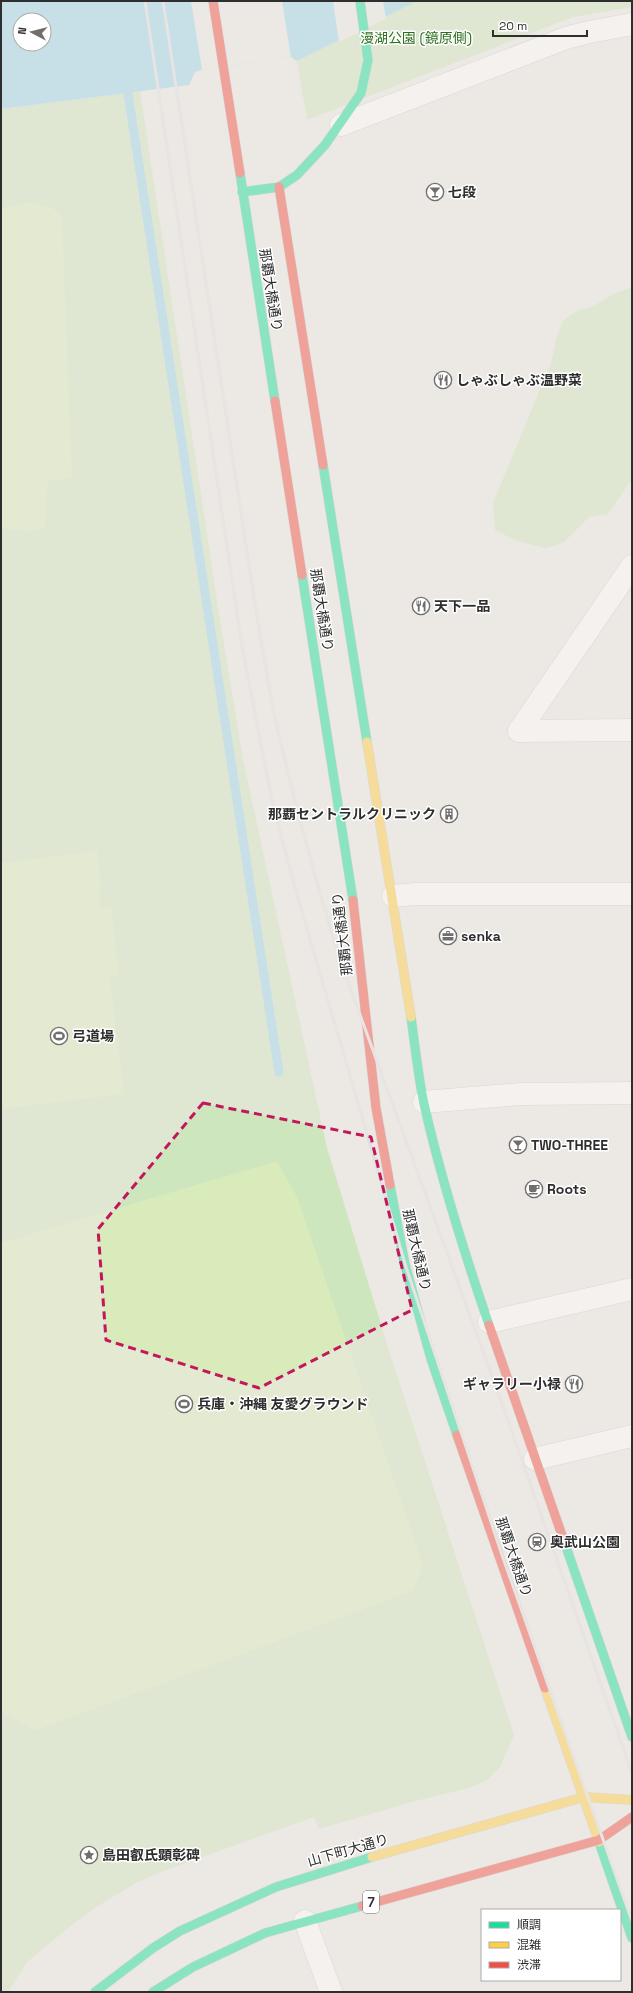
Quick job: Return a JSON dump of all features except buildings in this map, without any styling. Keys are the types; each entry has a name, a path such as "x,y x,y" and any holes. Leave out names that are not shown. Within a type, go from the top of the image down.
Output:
{"main road":[{"name":"那覇大橋通り","path":"213,1 354,907 376,1108 395,1221 431,1359 632,1938"},
{"path":"242,192 279,186 297,175 341,125 361,93 368,60 360,1"},
{"name":"那覇大橋通り","path":"279,186 361,710 393,896 406,1000 424,1102 438,1162 456,1227 534,1459 632,1736"},
{"name":"山下町大通り","path":"95,1992 153,1948 180,1931 209,1916 276,1887 327,1870 584,1797 632,1800"},
{"name":"7","path":"153,1992 193,1967 225,1950 265,1933 599,1840 632,1817"}],"street":[{"path":"341,125 566,38 632,24"},
{"path":"632,567 519,731 632,730"},
{"path":"393,896 415,894 632,894"},
{"path":"424,1102 521,1094 632,1093"},
{"path":"489,1322 632,1289"},
{"path":"534,1459 632,1436"},
{"path":"305,1921 331,1992"}],"highlighted area":[{"path":"203,1103 371,1137 412,1310 259,1388 106,1340 98,1229"}],"green space":[{"name":"漫湖公園 (鏡原側)","path":"407,1 632,1 632,7 573,17 307,120 297,61"},
{"path":"140,91 220,620 243,759 327,1148 391,1357 514,1735 500,1767 487,1780 469,1788 419,1800 319,1829 314,1817 158,1873 136,1883 98,1906 73,1924 27,1962 8,1992 1,1992 1,109"},
{"path":"32,202 53,208 62,218 72,478 48,481 45,527 31,532 1,528 1,209"},
{"path":"632,287 632,479 608,514 589,517 563,543 545,548 517,541 495,530 493,503 551,363 557,335 563,321 578,310 592,307 613,294"},
{"name":"弓道場","path":"97,851 101,908 111,907 119,976 110,977 124,1094 1,1109 1,863"},
{"name":"兵庫・沖縄 友愛グラウンド","path":"277,1161 297,1197 423,1565 413,1591 36,1730 1,1712 1,1243"}],"water":[{"path":"1,1 417,1 297,61 291,57 201,70 195,72 189,85 1,109"}],"pier":[{"path":"191,1 282,1 291,57 202,70"},
{"path":"333,1 383,1 386,19 339,42"}],"waterway":[{"path":"126,81 279,1072"}],"railway":[{"path":"145,1 242,646 272,801 293,881 406,1267 502,1555 632,1921"},
{"path":"163,1 256,611 274,713 296,806 340,960 500,1398 632,1773"}],"traffic: fast":[{"path":"242,192 279,187 297,175 325,145 361,93 368,60 360,1"},
{"path":"240,173 275,401"},
{"path":"323,465 367,742"},
{"path":"302,575 353,900"},
{"path":"411,1017 424,1104 438,1160 489,1325"},
{"path":"390,1185 405,1264 431,1359 457,1435"},
{"path":"564,1541 632,1737"},
{"path":"599,1842 632,1938"},
{"path":"95,1992 153,1948 180,1931 276,1887 372,1857"},
{"path":"153,1992 193,1967 265,1933 362,1906"}],"traffic: slow":[{"path":"367,742 411,1017"},
{"path":"545,1688 599,1842"},
{"path":"372,1857 584,1797 632,1800"}],"traffic: jam":[{"path":"213,1 240,173"},
{"path":"279,187 323,465"},
{"path":"275,401 302,575"},
{"path":"353,900 376,1108 390,1185"},
{"path":"489,1325 564,1541"},
{"path":"457,1435 545,1688"},
{"path":"362,1906 599,1840 632,1817"}],"place":[{"name":"七段","path":"435,192"},
{"name":"しゃぶしゃぶ温野菜","path":"443,380"},
{"name":"天下一品","path":"421,606"},
{"name":"那覇セントラルクリニック","path":"449,814"},
{"name":"senka","path":"448,936"},
{"name":"弓道場","path":"59,1036"},
{"name":"TWO-THREE","path":"518,1145"},
{"name":"Roots","path":"534,1189"},
{"name":"ギャラリー小禄","path":"574,1384"},
{"name":"兵庫・沖縄 友愛グラウンド","path":"184,1404"},
{"name":"奥武山公園","path":"537,1542"},
{"name":"島田叡氏顕彰碑","path":"89,1855"}]}
